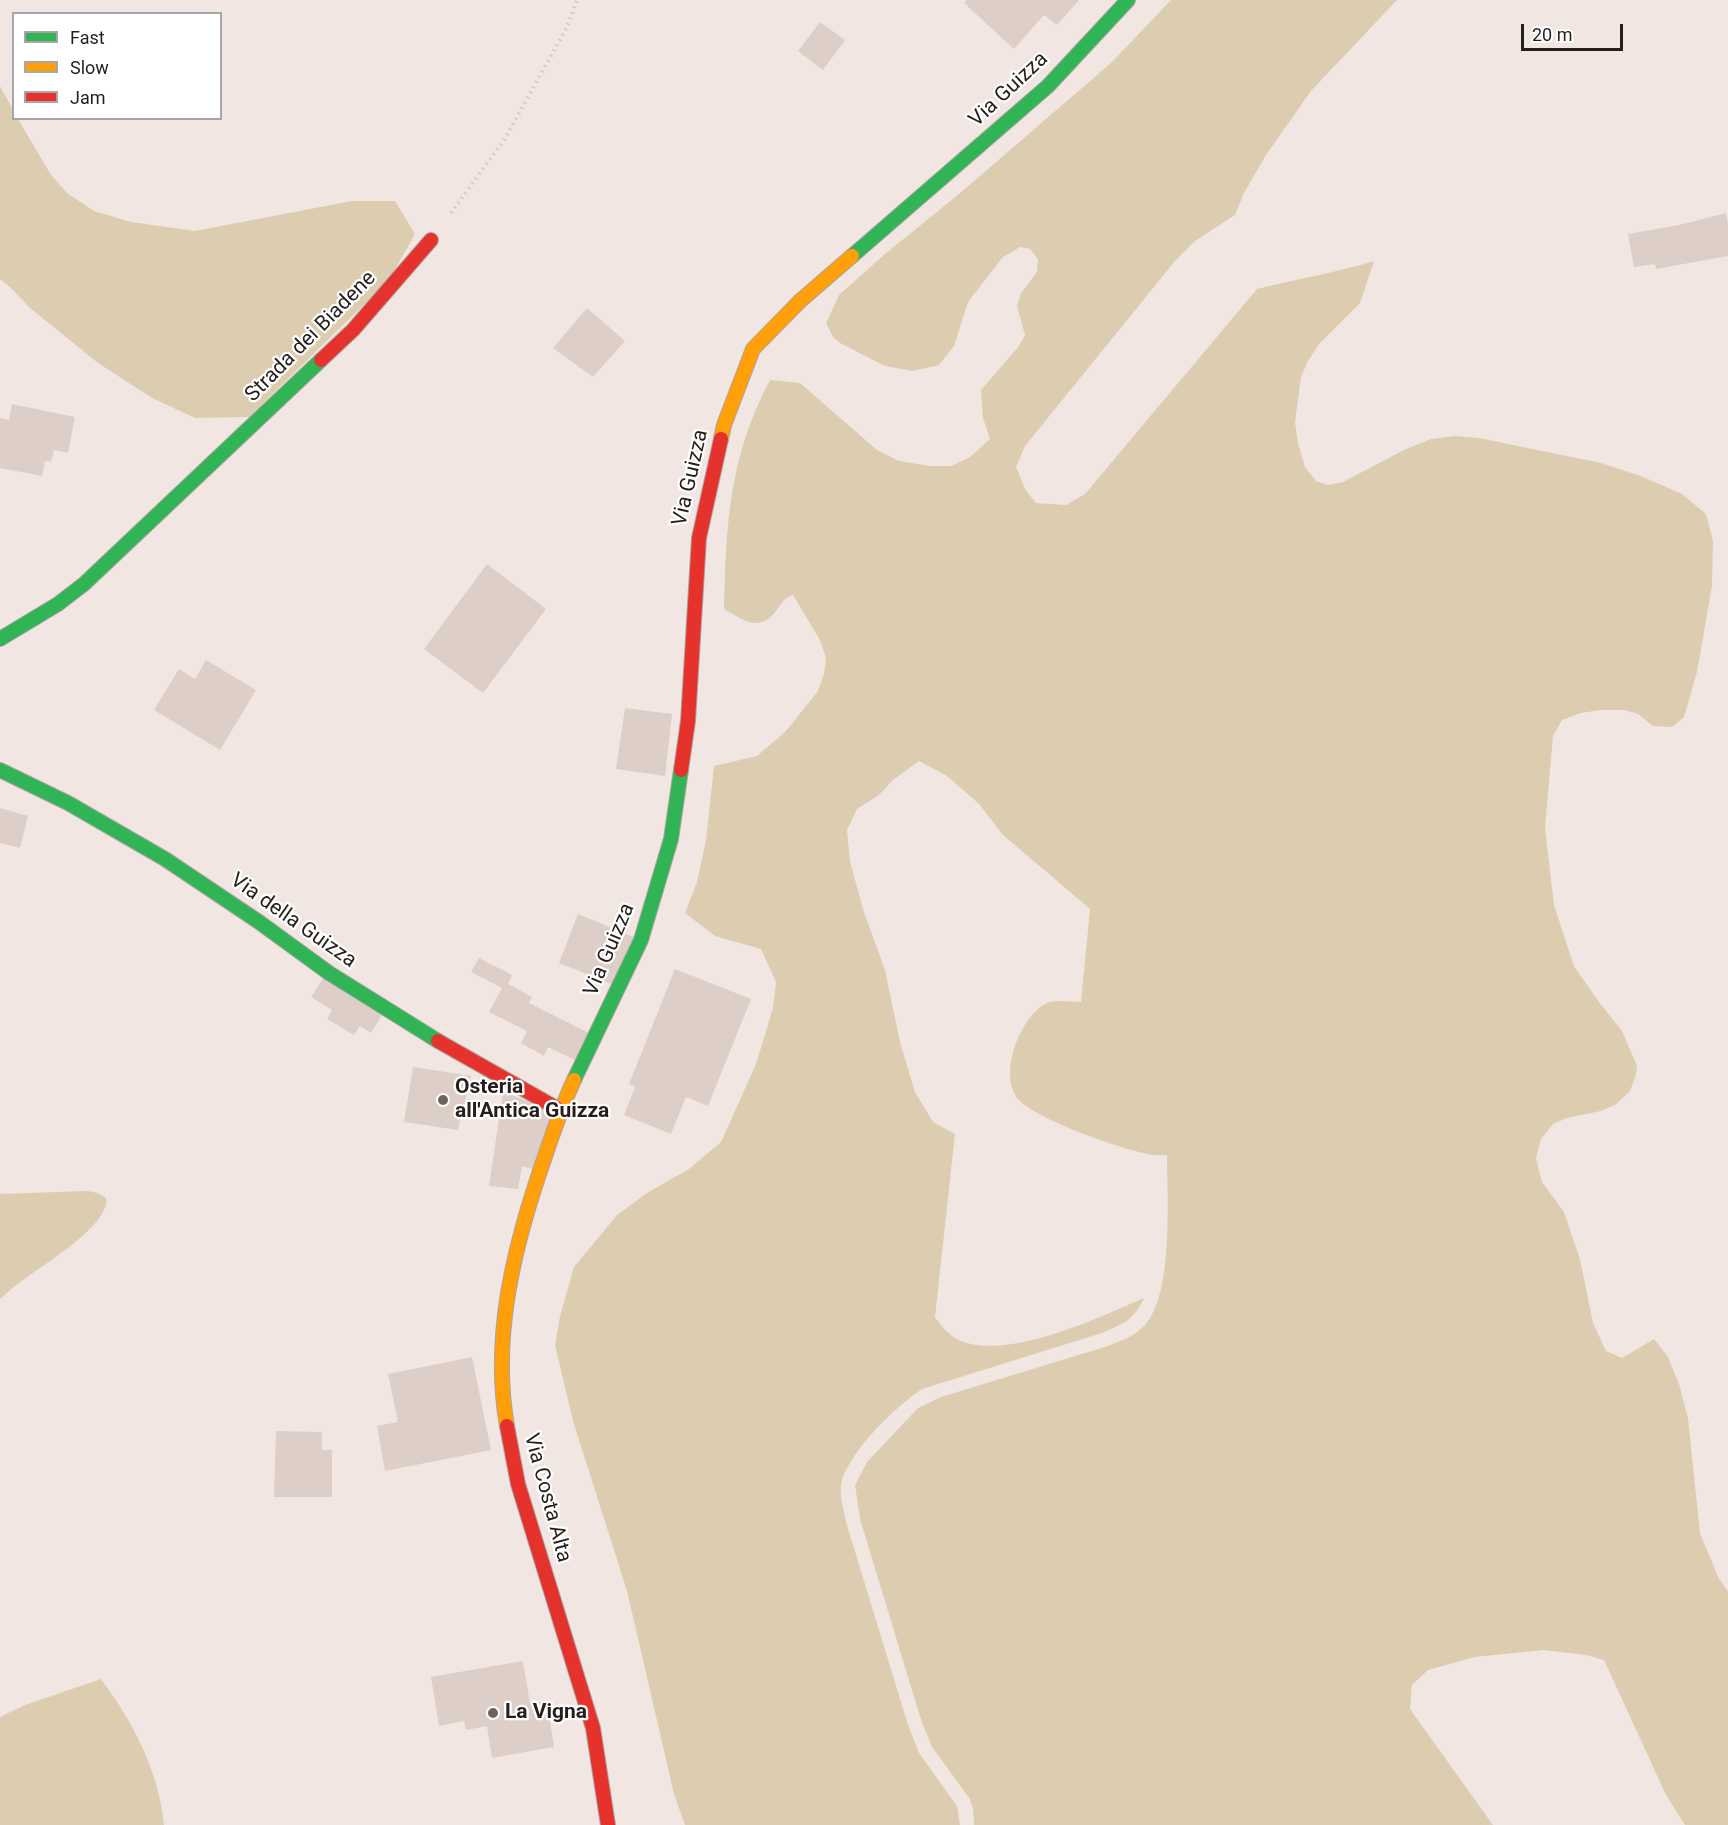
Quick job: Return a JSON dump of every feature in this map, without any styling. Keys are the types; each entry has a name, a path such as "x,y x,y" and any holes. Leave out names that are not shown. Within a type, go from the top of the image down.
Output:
{"main road":[{"name":"Via Guizza","path":"560,1110 641,940 672,839 688,721 699,538 724,425 753,349 800,301 1048,86 1128,0"},
{"name":"Strada dei Biadene","path":"0,639 58,604 114,557 353,330 431,240"},
{"name":"Via della Guizza","path":"0,770 26,781 110,826 187,873 402,1020 560,1110"},
{"name":"Via Costa Alta","path":"560,1110 522,1225 508,1292 501,1346 506,1419 518,1484 593,1728 608,1825"}],"path":[{"path":"431,240 504,140 567,27 576,0"}],"shaded area":[{"path":"1171,0 1397,0 1311,91 1266,155 1244,193 1235,215 1195,241 1175,261 1025,446 1016,467 1025,489 1036,503 1066,505 1085,494 1257,289 1374,261 1360,303 1319,344 1301,377 1295,422 1298,443 1305,467 1316,481 1328,485 1343,482 1404,450 1431,439 1455,436 1479,438 1601,463 1641,476 1682,494 1706,514 1713,541 1712,586 1697,672 1684,717 1672,727 1653,726 1638,714 1624,710 1601,710 1581,713 1562,720 1553,736 1545,828 1554,905 1574,966 1622,1031 1637,1066 1630,1091 1615,1105 1553,1124 1541,1139 1536,1158 1542,1182 1564,1212 1580,1259 1593,1323 1606,1351 1622,1358 1654,1339 1668,1357 1679,1384 1688,1418 1700,1533 1719,1579 1728,1591 1728,1825 1685,1825 1666,1795 1604,1660 1586,1655 1544,1650 1475,1657 1428,1670 1412,1685 1410,1709 1493,1825 974,1825 970,1799 932,1747 922,1723 860,1519 855,1485 867,1462 918,1408 941,1397 1108,1346 1132,1335 1144,1326 1154,1311 1164,1269 1168,1219 1167,1155 1140,1152 1083,1134 1044,1116 1019,1100 1013,1090 1010,1077 1011,1063 1014,1048 1027,1022 1036,1011 1049,1002 1081,1002 1090,909 1003,835 979,804 947,776 919,761 893,780 879,795 857,809 847,830 850,862 864,912 885,970 900,1042 915,1092 933,1122 955,1134 935,1317 950,1334 965,1343 990,1346 1012,1344 1083,1324 1144,1298 1132,1316 1102,1333 922,1389 900,1406 865,1442 847,1468 842,1480 841,1495 846,1522 909,1728 919,1753 957,1806 960,1825 685,1825 674,1794 627,1591 573,1421 555,1345 560,1316 574,1267 617,1215 647,1193 689,1169 721,1142 756,1064 773,1008 776,982 761,949 715,936 685,913 697,882 706,840 714,766 757,756 786,731 818,691 824,674 826,658 820,640 793,595 763,622 744,620 724,609 726,548 732,492 738,464 756,408 770,380 800,383 877,450 899,461 930,466 951,466 970,457 990,439 983,418 981,390 1019,346 1025,335 1017,306 1021,293 1037,272 1038,259 1030,249 1020,247 1003,257 968,302 954,346 939,365 913,371 885,366 840,343 833,337 826,323 839,295 1111,63"},
{"path":"0,86 12,108 12,120 19,120 51,175 67,193 94,211 131,222 195,231 352,201 395,201 415,234 389,280 249,417 195,418 152,398 98,363 30,308 0,279"},
{"path":"87,1191 98,1193 106,1198 105,1209 98,1220 73,1244 0,1299 0,1194"},
{"path":"101,1679 124,1712 143,1748 157,1785 164,1825 0,1825 0,1717 25,1705"}],"building":[{"path":"967,0 1079,0 1057,25 1044,15 1014,49 964,3"},
{"path":"820,22 845,40 823,70 798,51"},
{"path":"1726,213 1728,256 1656,269 1655,264 1634,267 1628,234 1679,225"},
{"path":"587,308 625,341 593,377 553,348"},
{"path":"12,404 75,417 68,453 54,450 51,462 45,461 42,476 0,468 0,418 9,420"},
{"path":"487,564 546,609 483,693 424,649"},
{"path":"206,660 256,690 220,750 154,710 179,669 195,679"},
{"path":"625,708 672,714 665,776 616,769"},
{"path":"0,808 28,816 20,848 0,843"},
{"path":"578,914 636,938 616,986 559,963"},
{"path":"479,958 512,975 508,984 532,997 529,1003 593,1035 579,1062 548,1047 544,1056 521,1043 527,1031 489,1012 502,988 471,972"},
{"path":"675,969 751,999 708,1106 686,1097 671,1134 624,1115 635,1087 629,1084"},
{"path":"324,977 383,1014 371,1033 360,1026 354,1035 327,1019 332,1010 311,997"},
{"path":"413,1067 471,1076 458,1130 404,1122"},
{"path":"503,1092 554,1111 537,1170 522,1166 518,1189 489,1186"},
{"path":"472,1357 491,1450 385,1471 377,1426 398,1422 388,1374"},
{"path":"276,1431 322,1432 322,1450 332,1450 332,1497 274,1497"},
{"name":"La Vigna","path":"523,1661 530,1704 547,1701 554,1747 492,1758 487,1726 466,1730 464,1721 439,1726 431,1677"}],"traffic: fast":[{"path":"852,256 1048,86 1128,0"},
{"path":"0,639 58,604 84,584 321,360"},
{"path":"0,770 68,803 165,859 259,922 329,973 438,1041"},
{"path":"574,1080 641,940 671,839 681,770"}],"traffic: slow":[{"path":"721,439 724,425 753,349 800,301 852,256"},
{"path":"507,1426 503,1394 503,1330 513,1267 539,1174 574,1080"}],"traffic: jam":[{"path":"321,360 353,330 431,240"},
{"path":"681,770 688,721 699,538 721,439"},
{"path":"438,1041 560,1110"},
{"path":"507,1426 518,1484 593,1728 608,1825"}],"place":[{"name":"Osteria all'Antica Guizza","path":"443,1100"},
{"name":"La Vigna","path":"493,1713"}]}
